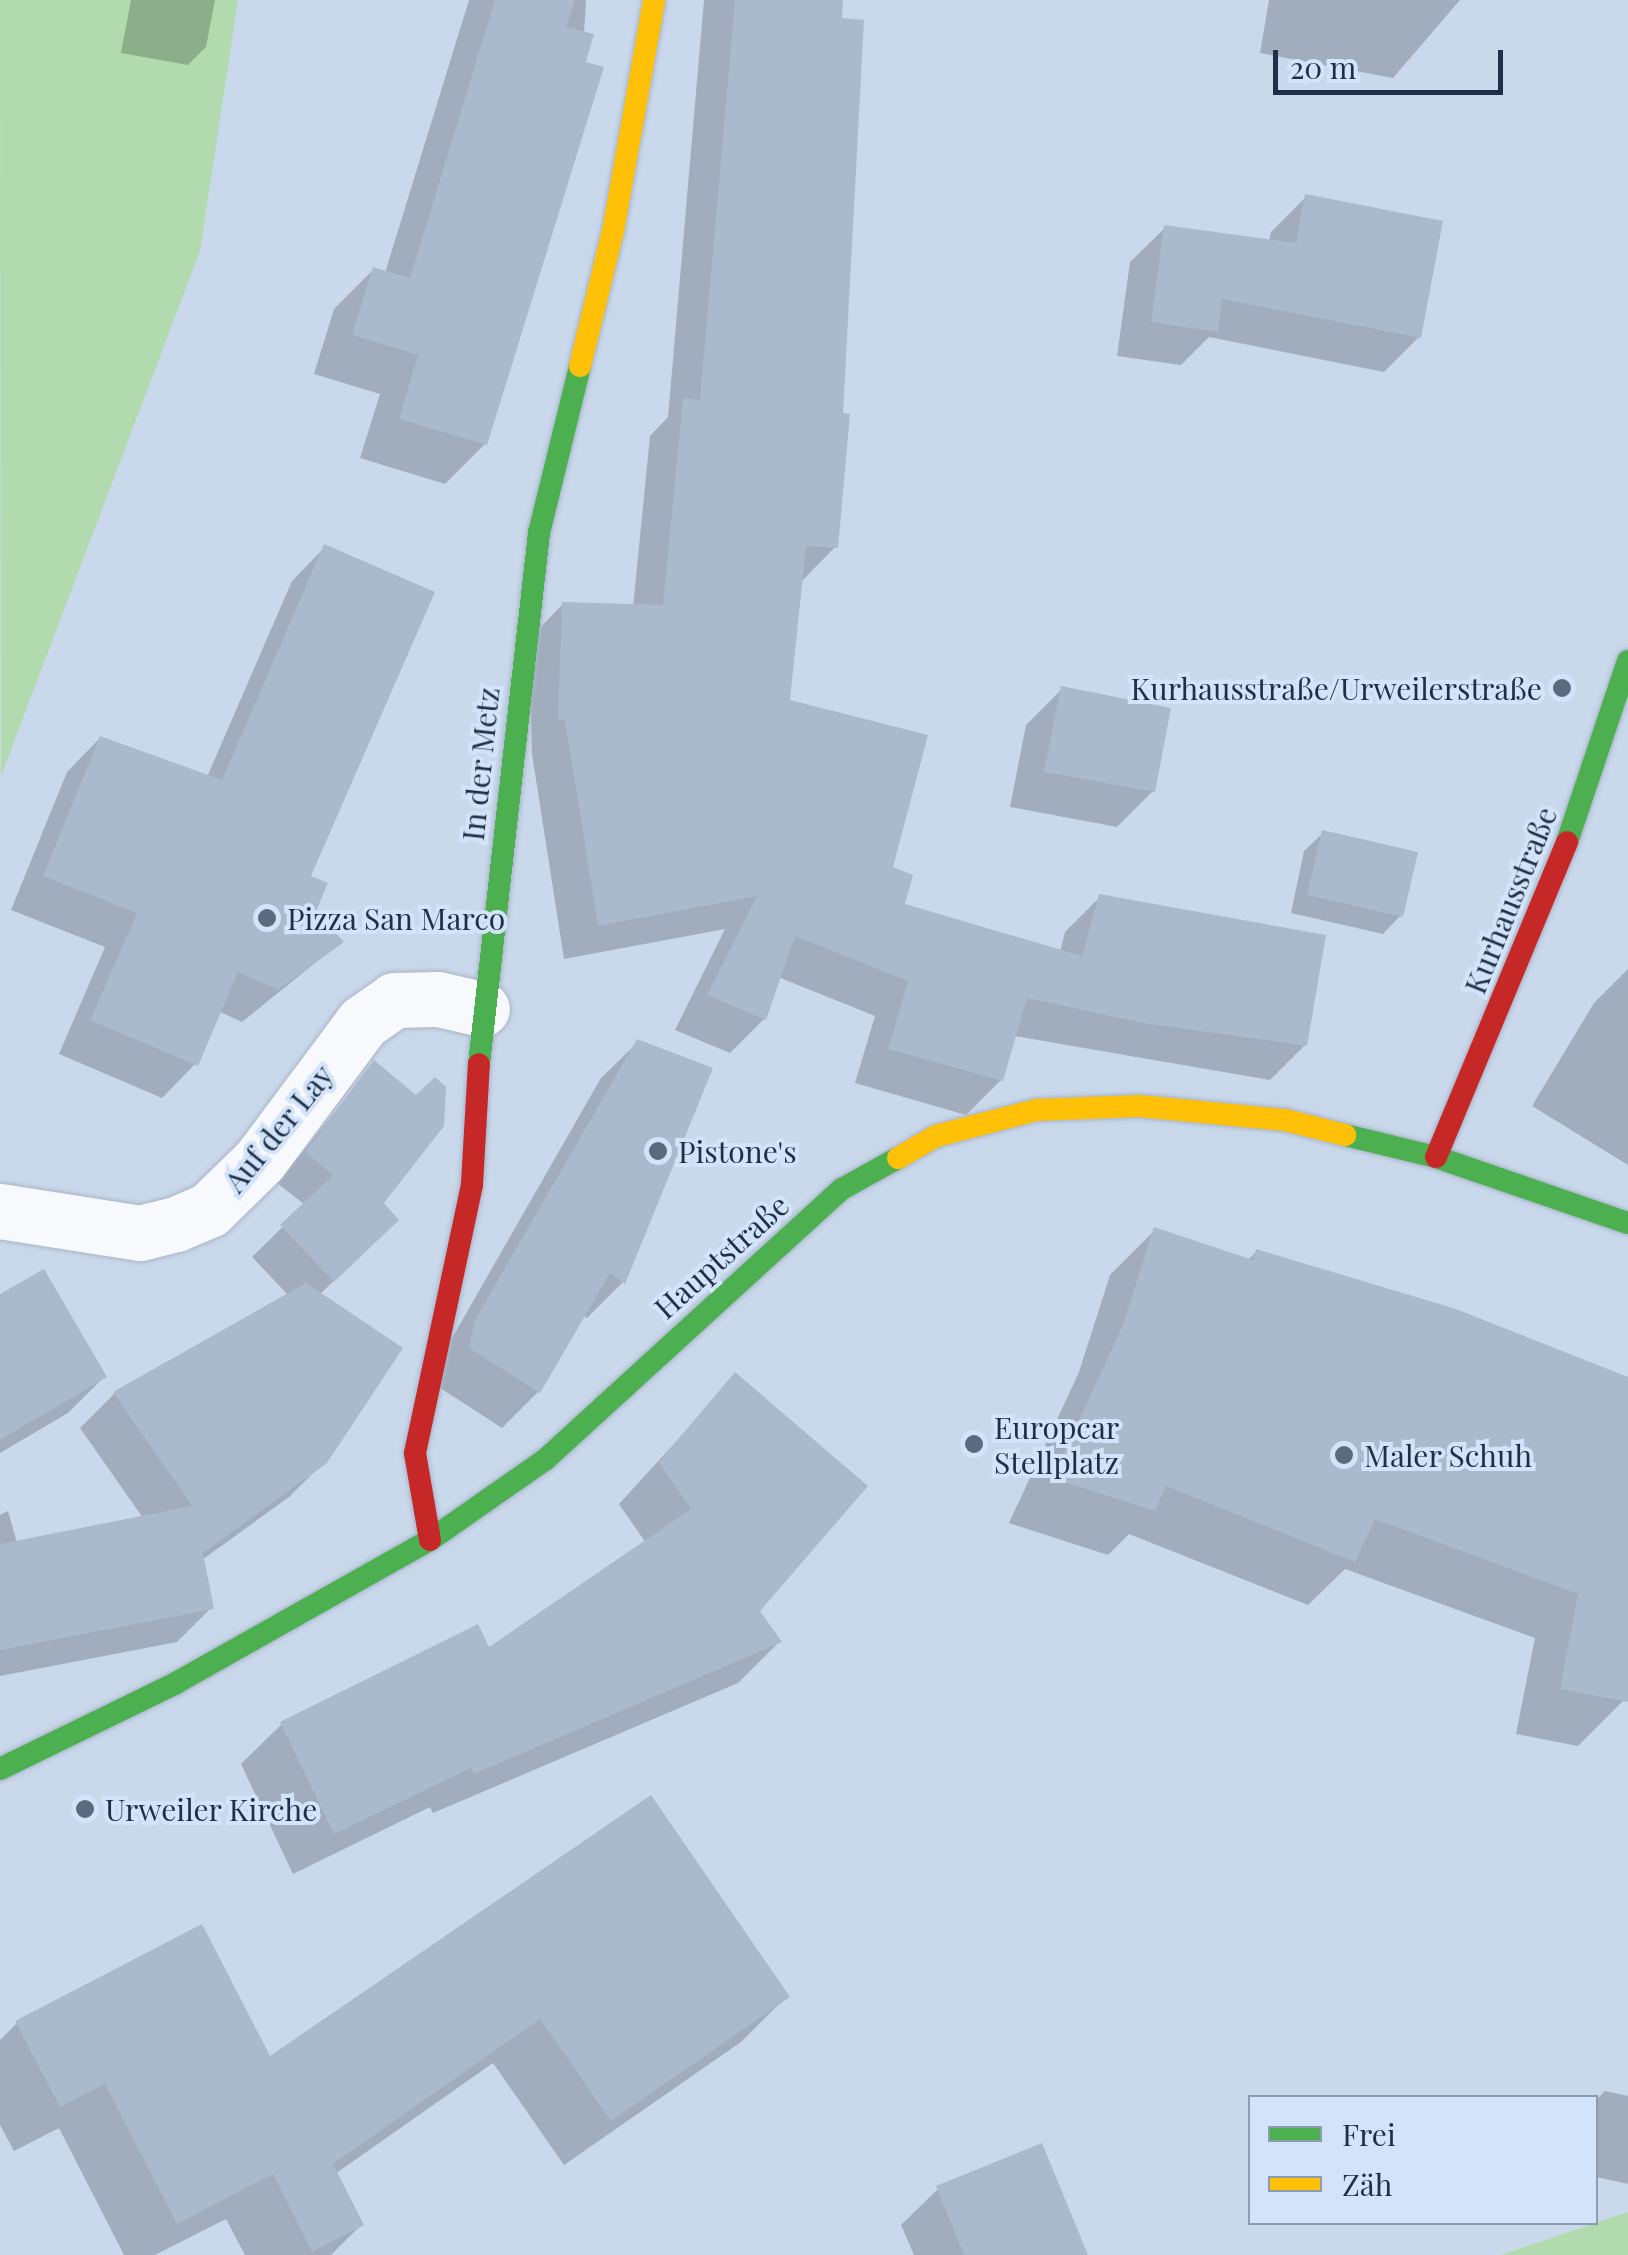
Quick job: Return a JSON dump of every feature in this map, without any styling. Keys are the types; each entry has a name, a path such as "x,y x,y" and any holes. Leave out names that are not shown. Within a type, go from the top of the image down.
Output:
{"street":[{"name":"In der Metz","path":"430,1540 414,1453 472,1184 482,1009 539,534 614,230 654,0"},
{"name":"Kurhausstraße","path":"1436,1157 1556,875 1628,661"},
{"name":"Auf der Lay","path":"0,1211 140,1233 210,1210 260,1160 363,1022 394,1000 438,999 482,1009"},
{"name":"Hauptstraße","path":"0,1769 176,1683 430,1540 546,1458 842,1189 936,1136 1036,1110 1139,1106 1285,1120 1436,1157 1628,1223"}],"green space":[{"path":"0,0 238,0 200,251 1,776"},
{"path":"1628,2212 1628,2255 1501,2255 1598,2225"}],"building":[{"path":"495,0 575,0 566,27 594,34 586,62 604,67 487,445 399,419 418,355 352,335 373,267 410,278"},
{"path":"735,0 843,0 842,18 864,20 843,413 850,414 838,548 806,546 790,700 928,735 893,867 913,875 905,904 1082,956 1099,894 1326,935 1307,1046 1143,1023 1027,998 1003,1081 888,1049 908,981 795,936 766,1020 707,995 757,896 598,926 565,720 558,720 562,602 663,605 683,398 700,400"},
{"path":"1305,194 1443,221 1421,338 1222,299 1218,332 1151,322 1164,225 1296,243"},
{"path":"324,544 435,592 311,876 328,883 316,911 344,942 278,990 238,972 198,1066 90,1020 137,913 43,876 100,736 222,780"},
{"path":"1061,686 1171,708 1155,792 1044,772"},
{"path":"1322,830 1418,852 1403,917 1307,895"},
{"path":"637,1039 713,1068 625,1284 610,1273 540,1393 469,1348 475,1320"},
{"path":"374,1060 416,1095 435,1077 446,1087 444,1126 384,1203 399,1220 334,1282 280,1225 333,1175 305,1152"},
{"path":"1154,1227 1253,1260 1256,1249 1456,1309 1628,1377 1628,1702 1560,1689 1578,1594 1375,1519 1355,1562 1166,1486 1155,1511 1052,1478 1123,1325"},
{"path":"44,1269 107,1377 0,1440 0,1294"},
{"path":"306,1283 403,1348 327,1463 203,1553 214,1609 0,1650 0,1544 192,1506 113,1392"},
{"path":"735,1372 868,1486 760,1611 782,1642 474,1774 471,1768 334,1834 280,1722 478,1624 489,1647 691,1509 659,1462"},
{"path":"651,1795 790,1997 611,2121 540,2019 333,2164 364,2225 312,2252 273,2174 177,2224 105,2084 60,2107 15,2021 202,1924 270,2056"},
{"path":"1042,2143 1088,2255 964,2255 936,2186"}],"traffic: fast":[{"path":"479,1064 539,533 580,366"},
{"path":"1567,842 1628,661"},
{"path":"1345,1135 1436,1157 1628,1223"},
{"path":"0,1769 176,1683 430,1540 546,1459 842,1189 898,1158"}],"traffic: slow":[{"path":"580,366 613,231 654,0"},
{"path":"898,1158 936,1136 1036,1110 1139,1106 1285,1120 1345,1135"}],"traffic: jam":[{"path":"1436,1157 1567,842"},
{"path":"430,1540 415,1453 472,1184 479,1064"}],"place":[{"name":"Kurhausstraße/Urweilerstraße","path":"1562,688"},
{"name":"Pizza San Marco","path":"267,918"},
{"name":"Pistone's","path":"658,1151"},
{"name":"Europcar Stellplatz","path":"974,1444"},
{"name":"Maler Schuh","path":"1344,1455"},
{"name":"Urweiler Kirche","path":"85,1809"}]}
